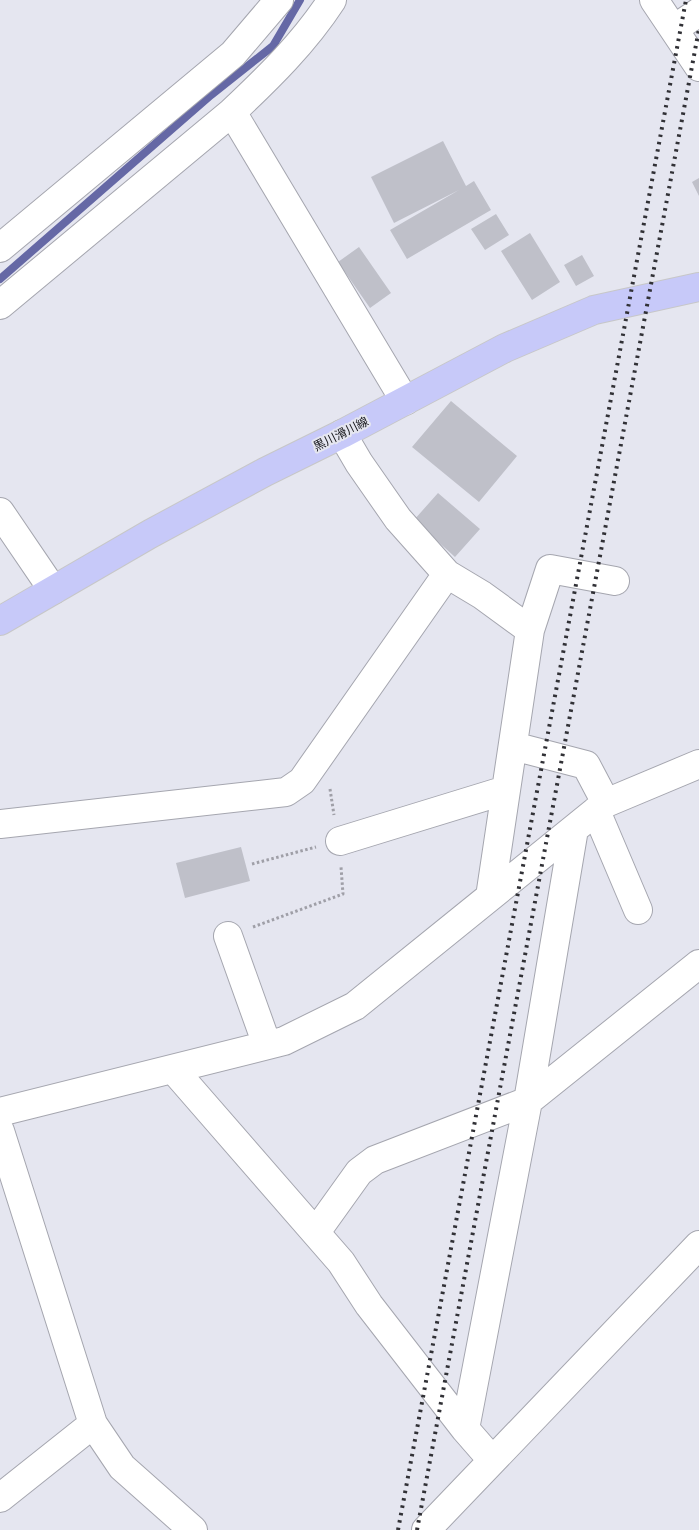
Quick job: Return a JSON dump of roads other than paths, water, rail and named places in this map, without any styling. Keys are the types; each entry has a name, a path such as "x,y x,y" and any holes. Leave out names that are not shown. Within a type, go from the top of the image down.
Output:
{"main road":[{"name":"黒川滑川線","path":"0,621 257,476 342,434 505,348 594,310 699,287"}],"street":[{"path":"0,248 233,54 279,0"},
{"path":"0,305 232,112 280,66 314,27 332,0"},
{"path":"654,0 699,67"},
{"path":"674,29 699,12"},
{"path":"232,112 405,401"},
{"path":"342,434 359,463 398,519 447,574 530,630"},
{"path":"0,512 53,590"},
{"path":"490,897 530,630 550,569 615,581"},
{"path":"0,824 286,792 302,782 447,574"},
{"path":"513,746 586,765 638,910"},
{"path":"0,1112 284,1041 355,1006 601,807 699,764"},
{"path":"340,841 506,790"},
{"path":"465,1429 528,1102 574,829"},
{"path":"228,936 267,1045"},
{"path":"316,1232 359,1172 375,1160 528,1102 699,964"},
{"path":"173,1069 341,1262 387,1329 465,1429 492,1460"},
{"path":"0,1131 93,1424 122,1467 193,1530"},
{"path":"426,1530 699,1245"},
{"path":"0,1498 93,1424"}],"waterway":[{"path":"0,279 211,95 273,46 300,0"}],"railway":[{"path":"398,1530 686,0"},
{"path":"417,1530 699,29"}]}
